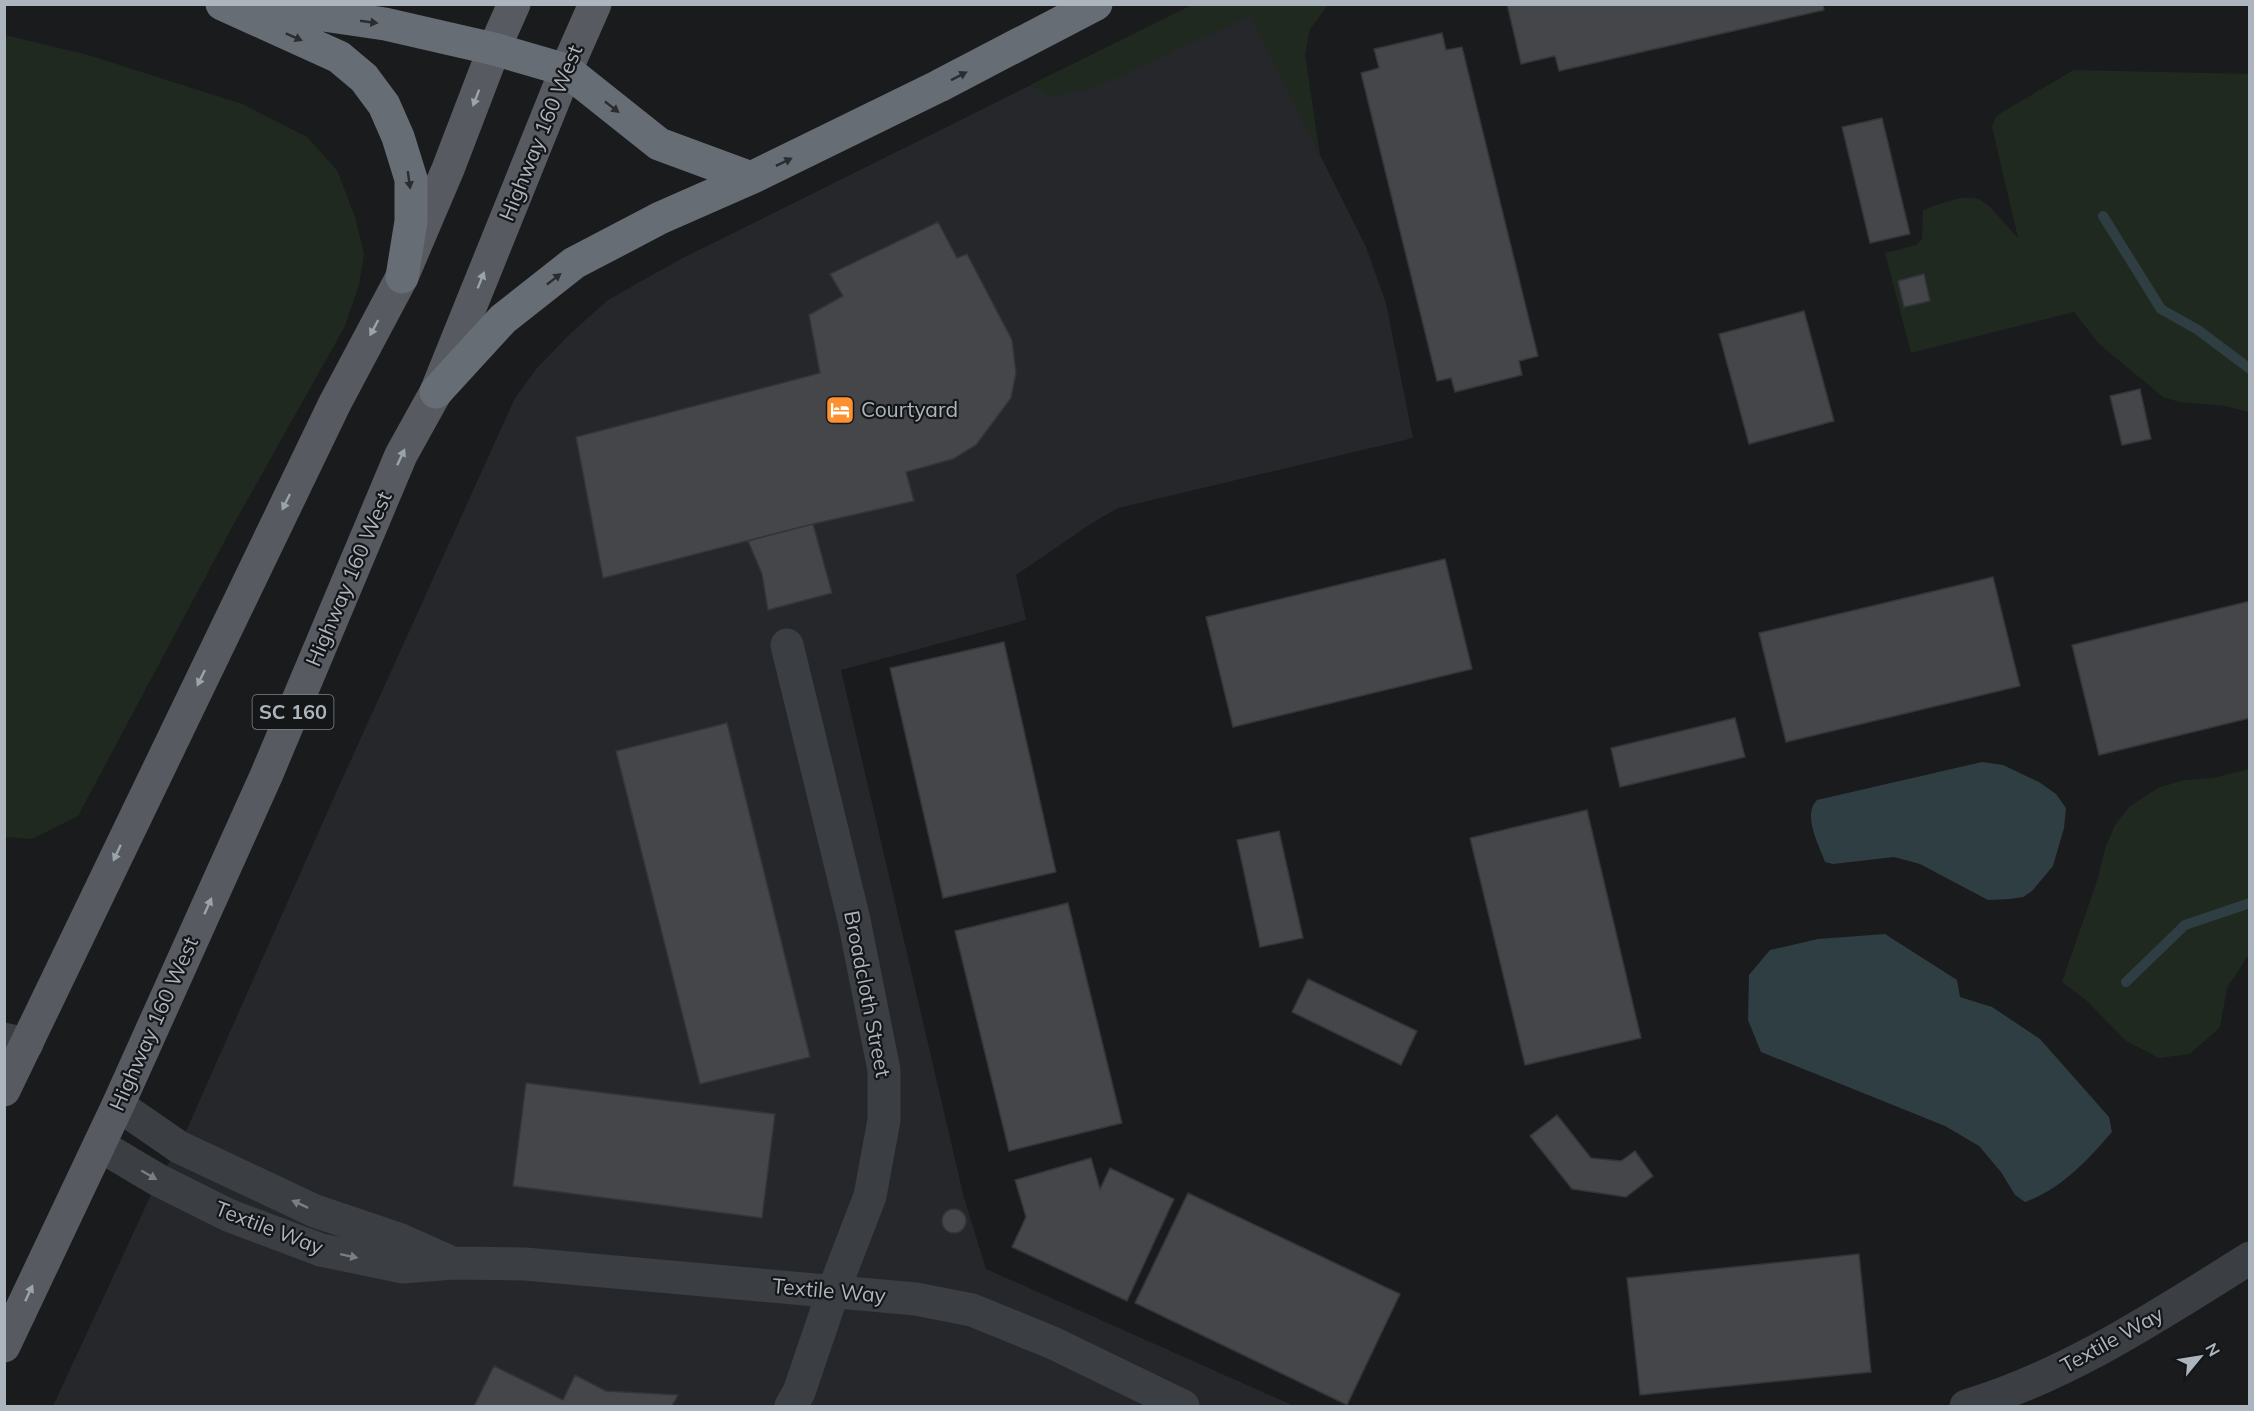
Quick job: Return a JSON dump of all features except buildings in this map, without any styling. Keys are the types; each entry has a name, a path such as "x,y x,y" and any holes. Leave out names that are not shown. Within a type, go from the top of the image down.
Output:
{"highway":[{"path":"222,4 339,57 364,78 384,105 398,137 411,179 411,221 402,277"},
{"path":"249,4 385,24 494,49 566,70 659,144 751,178"},
{"path":"436,392 503,319 574,263 660,218 751,178 939,86 1096,4"}],"main road":[{"path":"4,1090 16,1042 138,809 335,402 402,277 448,170 494,49 514,4"},
{"name":"Highway 160 West","path":"4,1346 118,1106 266,776 401,455 436,392 566,70 595,4"}],"street":[{"name":"Broadcloth Street","path":"788,645 854,920 884,1070 884,1120 870,1196 833,1292 799,1392 790,1407"},
{"name":"Textile Way","path":"118,1106 178,1147 315,1212 401,1240 453,1263"},
{"name":"Textile Way","path":"99,1145 158,1180 228,1215 321,1250 403,1267 453,1263 525,1264 916,1299 972,1310 1053,1343 1183,1407"},
{"name":"Textile Way","path":"1966,1407 2065,1368 2153,1318 2250,1258"}],"shaded area":[{"path":"1192,5 1245,5 1366,247 1386,303 1413,438 1118,508 1016,575 1026,620 841,670 964,1198 986,1269 1294,1406 53,1406 158,1180 179,1147 515,398 537,368 608,300 679,260"},
{"path":"1982,762 2003,765 2039,782 2056,794 2066,808 2064,828 2053,866 2032,891 2023,897 1988,900 1920,864 1894,857 1833,864 1825,862 1811,822 1813,806 1817,800"},
{"path":"1885,934 1957,980 1960,997 1992,1007 2040,1039 2109,1117 2112,1132 2062,1182 2025,1202 2015,1195 2001,1172 1979,1146 1945,1126 1761,1052 1748,1020 1749,975 1770,950 1818,939"}],"green space":[{"path":"1192,5 1328,5 1310,29 1305,54 1320,155 1250,16 1096,87 1051,97 1030,85"},
{"path":"5,35 88,55 242,104 307,137 337,170 355,217 364,254 359,285 345,326 231,529 78,816 32,839 4,837"},
{"path":"2074,70 2249,74 2249,412 2225,406 2179,402 2163,397 2099,344 2074,312 1911,353 1885,253 1916,245 1922,239 1923,210 1958,199 1978,199 1986,204 2018,238 1992,127 1996,117 2004,111"},
{"path":"2249,769 2249,954 2227,988 2220,1027 2190,1054 2159,1058 2126,1041 2086,1000 2062,982 2097,881 2105,849 2115,825 2129,807 2158,788 2184,780 2213,778"}],"waterway":[{"path":"2103,216 2161,309 2198,330 2250,369"},
{"path":"2126,982 2185,925 2250,903"}],"place":[{"name":"Courtyard","path":"840,410"}]}
